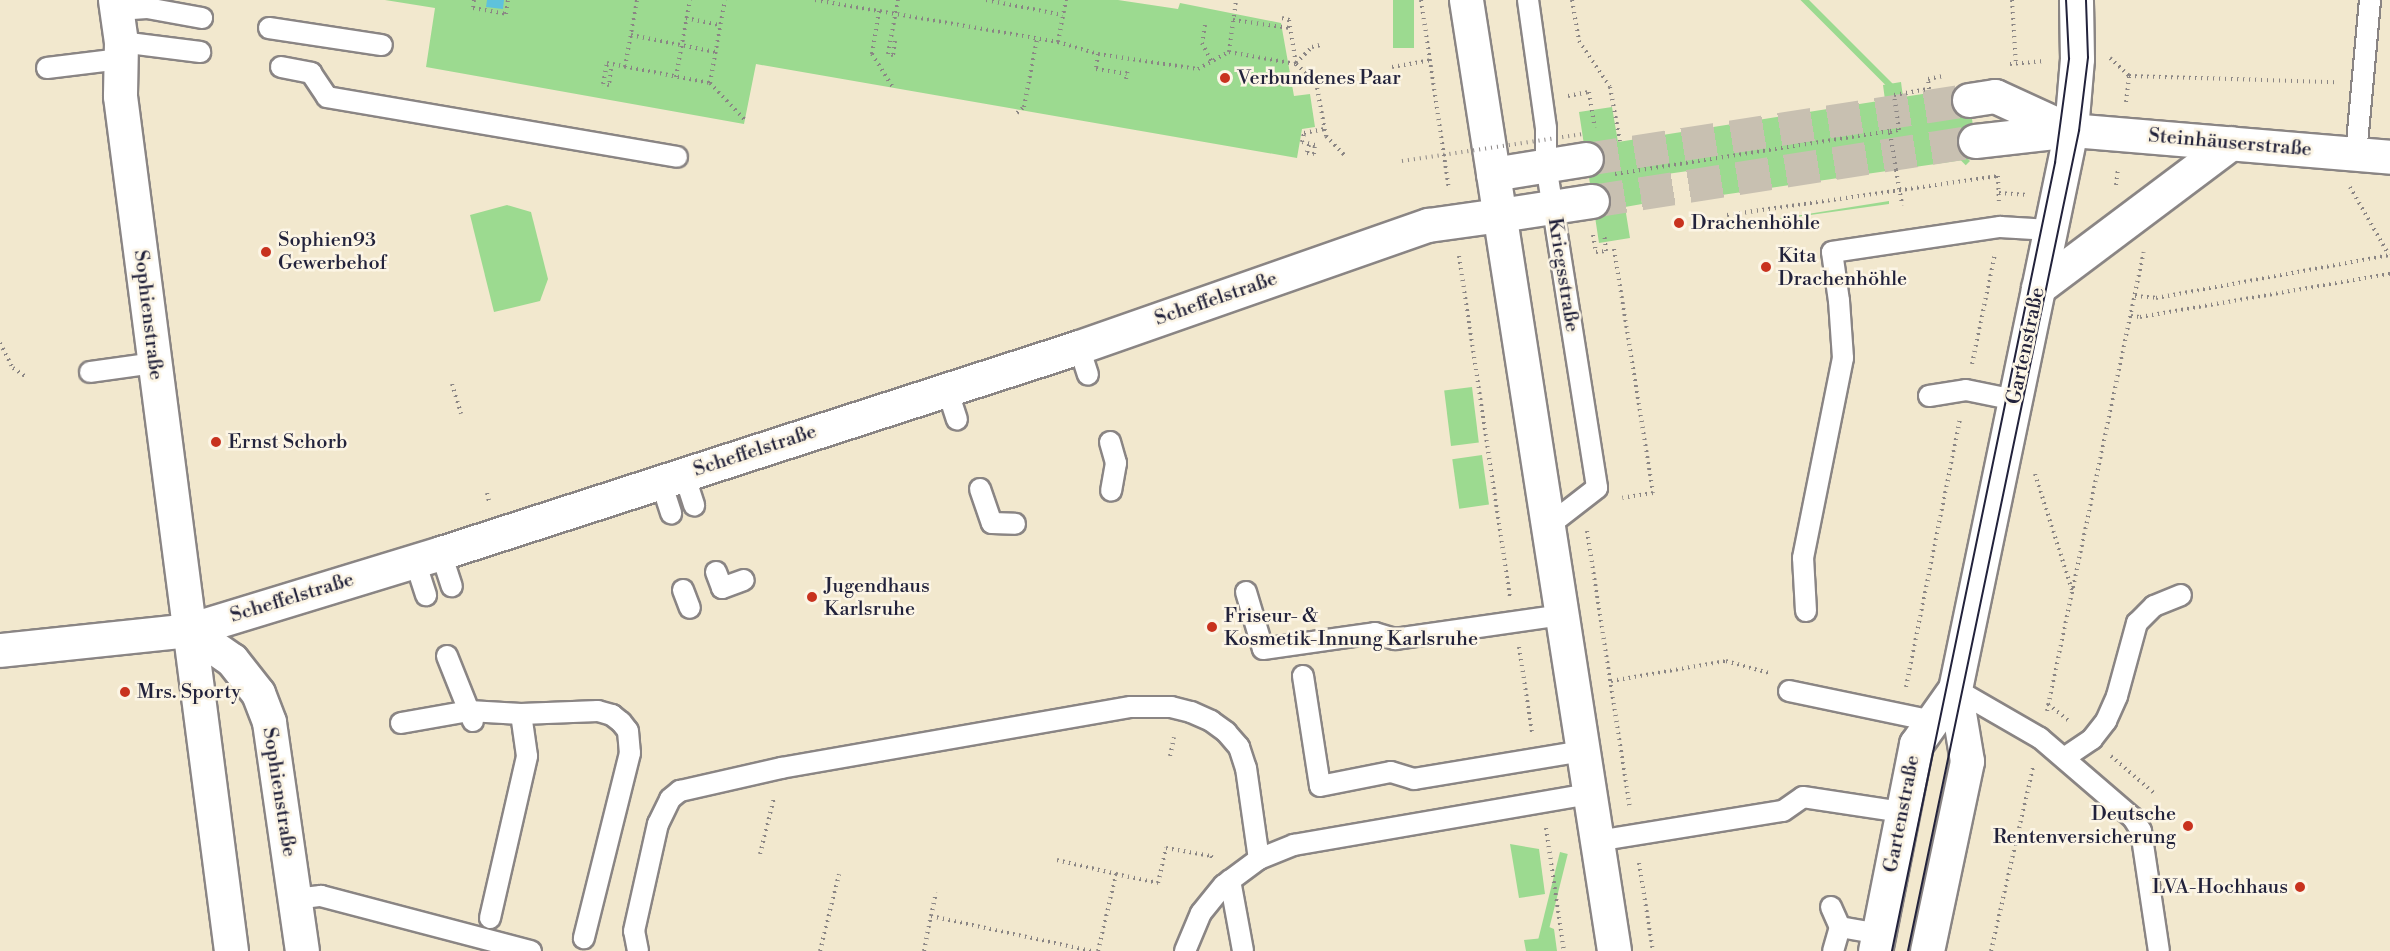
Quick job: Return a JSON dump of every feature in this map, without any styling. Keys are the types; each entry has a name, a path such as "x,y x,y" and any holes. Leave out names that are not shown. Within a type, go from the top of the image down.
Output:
{"street":[{"path":"1466,0 1614,951"},
{"name":"Gartenstraße","path":"1927,951 1967,761 1955,689 2071,130 2077,59 2076,0"},
{"name":"Sophienstraße","path":"118,28 120,96 231,951"},
{"name":"Steinhäuserstraße","path":"1969,100 1995,96 2071,130"},
{"name":"Steinhäuserstraße","path":"1975,141 2071,130 2390,157"},
{"path":"2038,288 2231,143"},
{"path":"1493,174 1594,156"},
{"path":"1500,215 1592,201"},
{"name":"Scheffelstraße","path":"0,649 189,630 428,557 665,480 952,404 1083,361 1428,225 1500,215"},
{"name":"Sophienstraße","path":"189,630 232,660 258,693 270,722 302,951"},
{"name":"Gartenstraße","path":"1876,943 1916,744 1955,689"}],"lane":[{"name":"Kriegsstraße","path":"1528,0 1546,128 1546,165 1597,488 1548,526"},
{"path":"2343,153 2363,82 2370,0"},
{"path":"47,68 118,28 147,8 202,18"},
{"path":"118,28 200,52"},
{"path":"269,28 382,45"},
{"path":"281,67 311,73 327,96 678,157"},
{"path":"1806,611 1803,558 1843,358 1839,301 1832,252 2000,227 2050,230"},
{"path":"90,372 154,363"},
{"path":"1929,396 1966,390 2015,400"},
{"path":"1110,442 1116,463 1111,491"},
{"path":"665,480 694,506"},
{"path":"665,480 665,515"},
{"path":"980,489 992,523 1015,524"},
{"path":"428,557 452,586"},
{"path":"426,595 428,557"},
{"path":"716,572 722,588 744,580"},
{"path":"1246,592 1263,649 1375,633 1395,639 1561,615"},
{"path":"2064,758 2092,739 2106,721 2117,696 2137,623 2154,606 2181,595"},
{"path":"447,656 471,716"},
{"path":"1303,676 1320,786 1391,772 1414,779 1583,751"},
{"path":"1955,689 2040,738 2133,818 2141,831 2159,951"},
{"path":"1789,691 1932,721"},
{"path":"638,951 633,932 658,824 670,799 693,786 781,768 1131,707 1171,707 1211,721 1226,732 1239,747 1251,789 1259,858"},
{"path":"400,723 471,716 598,711 612,715 628,731 630,753 584,938"},
{"path":"490,918 527,756 521,714"},
{"path":"1185,951 1201,913 1230,880 1259,858 1294,844 1589,794"},
{"path":"1597,841 1783,811 1803,796 1902,812"},
{"path":"1230,880 1243,951"},
{"path":"295,899 321,896 531,951"},
{"path":"1831,907 1840,927 1833,951"},
{"path":"1840,927 1876,943"}],"path":[{"path":"474,0 473,8 506,14 508,0"},
{"path":"625,67 637,0"},
{"path":"676,76 690,0"},
{"path":"710,83 725,0"},
{"path":"818,0 1058,42 1098,54 1198,69 1229,52 1296,64 1318,81 1326,136 1345,156"},
{"path":"895,40 893,55 888,54 898,0"},
{"path":"986,0 1063,15"},
{"path":"1058,42 1066,0"},
{"path":"1229,52 1236,0"},
{"path":"1421,0 1536,758"},
{"path":"1572,0 1579,41 1611,87 1620,141"},
{"path":"2012,0 2016,63"},
{"path":"879,11 872,54 893,88"},
{"path":"686,18 720,25"},
{"path":"1282,18 1291,20 1290,28 1296,64"},
{"path":"1233,20 1290,28"},
{"path":"1205,25 1202,43 1211,61"},
{"path":"631,35 715,52"},
{"path":"1017,113 1024,107 1037,39"},
{"path":"1296,64 1312,47 1321,45"},
{"path":"1098,54 1096,69 1127,74"},
{"path":"1392,68 1430,60"},
{"path":"611,69 609,85 603,84 607,63 710,83 745,120"},
{"path":"2129,76 2363,82"},
{"path":"1402,162 1594,156 1899,130 1894,95 1929,89 1928,79"},
{"path":"1568,95 1589,92 1592,110"},
{"path":"1309,145 1307,153 1314,154 1315,146 1302,142 1304,133 1325,129"},
{"path":"1890,131 1902,205"},
{"path":"1991,951 2074,594 2135,296 2156,298 2390,255 2343,153"},
{"path":"1727,215 1998,176"},
{"path":"1900,714 2000,227"},
{"path":"1593,235 1596,252 1606,251 1605,242"},
{"path":"1614,249 1653,493 1620,499"},
{"path":"2131,316 2140,317 2390,274"},
{"path":"0,343 13,368 24,376"},
{"path":"452,384 461,414"},
{"path":"2033,468 2074,594"},
{"path":"1577,504 1585,520 1653,951"},
{"path":"1611,681 1726,661 1786,678 1789,691"},
{"path":"760,854 781,768"},
{"path":"1543,802 1564,951"},
{"path":"1057,860 1158,883 1166,848 1211,856 1230,880"},
{"path":"820,951 839,874"},
{"path":"1098,951 1116,874"},
{"path":"924,951 936,893"},
{"path":"932,916 1091,951"}],"green space":[{"path":"385,0 1118,0 1178,9 1180,3 1281,23 1294,96 1310,94 1315,127 1302,129 1297,158 756,64 744,124 426,67 435,8"},
{"path":"1393,0 1414,0 1414,48 1393,48"},
{"path":"1801,0 1809,0 1970,161 1966,165"},
{"path":"1901,82 1903,97 1968,87 1977,158 1715,196 1709,168 1639,178 1642,204 1625,207 1630,238 1599,243 1579,112 1612,107 1618,142 1885,100 1883,85"},
{"path":"1889,201 1889,204 1745,224"},
{"path":"507,205 531,212 548,279 540,301 494,312 470,215"},
{"path":"1472,387 1479,443 1451,446 1444,390"},
{"path":"1482,455 1489,505 1459,509 1452,459"},
{"path":"1510,844 1539,849 1545,894 1519,898"},
{"path":"1560,852 1568,854 1544,951 1536,949"},
{"path":"1544,925 1554,929 1557,951 1526,951 1524,940 1544,938"}],"water":[{"path":"487,0 504,0 503,9 486,7"}],"tunnel":[{"path":"1586,159 1969,100"},
{"path":"1592,201 1975,141"}],"tram line":[{"path":"1892,951 2055,163 2069,59 2066,0"},
{"path":"1908,951 2079,131 2088,58 2086,0"}],"place":[{"name":"Verbundenes Paar","path":"1225,78"},
{"name":"Drachenhöhle","path":"1679,223"},
{"name":"Sophien93 Gewerbehof","path":"266,252"},
{"name":"Kita Drachenhöhle","path":"1766,267"},
{"name":"Ernst Schorb","path":"216,442"},
{"name":"Jugendhaus Karlsruhe","path":"812,597"},
{"name":"Friseur- & Kosmetik-Innung Karlsruhe","path":"1212,627"},
{"name":"Mrs. Sporty","path":"125,692"},
{"name":"Deutsche Rentenversicherung","path":"2188,826"},
{"name":"LVA-Hochhaus","path":"2300,887"}]}
